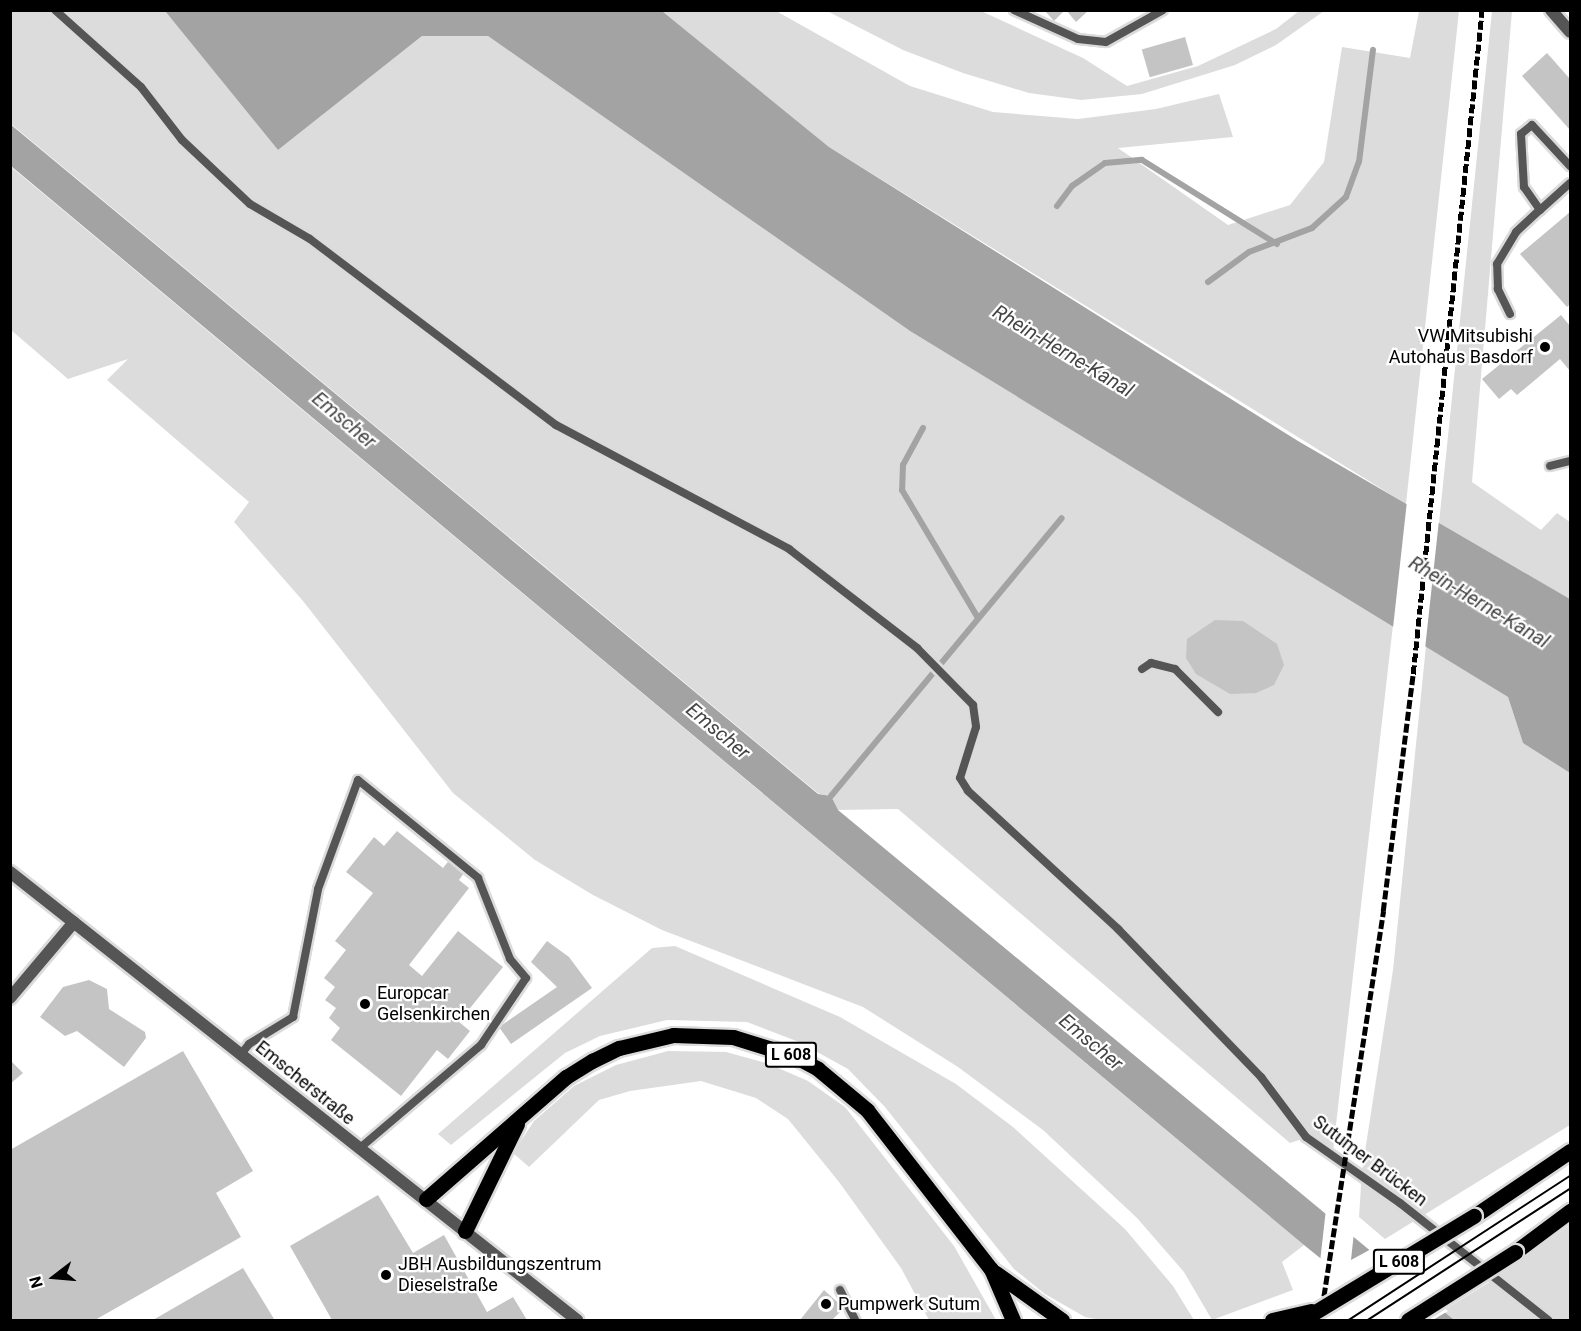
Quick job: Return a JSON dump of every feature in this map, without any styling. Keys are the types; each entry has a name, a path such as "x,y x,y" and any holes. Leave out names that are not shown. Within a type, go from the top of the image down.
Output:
{"main road":[{"name":"L 608","path":"426,1199 566,1077 620,1048 674,1035 703,1035 764,1045 818,1069 867,1110 991,1269 1013,1320"},
{"name":"L 608","path":"465,1231 521,1116"},
{"name":"L 608","path":"1302,1320 1474,1216 1570,1151"},
{"path":"1407,1320 1515,1252 1570,1212"},
{"name":"L 608","path":"991,1269 1062,1320"},
{"name":"L 608","path":"1272,1320 1323,1308"}],"street":[{"path":"1551,10 1570,30"},
{"name":"Emscherstraße","path":"10,872 358,1149 426,1199 578,1320"},
{"path":"10,998 74,922"}],"lane":[{"name":"Sutumer Brücken","path":"55,10 141,87 182,140 250,204 310,239 556,425 789,549 917,648 954,681 973,705 976,728 960,778 968,791 1118,929 1261,1077 1306,1137 1400,1203 1548,1320"},
{"path":"1014,10 1078,39 1106,42 1163,10"},
{"path":"1540,210 1524,187 1521,134 1532,125 1570,166"},
{"path":"1510,314 1498,289 1497,264 1516,232 1570,183"},
{"path":"1550,466 1570,461"},
{"path":"1142,669 1151,663 1175,669 1218,712"},
{"path":"241,1054 249,1044 293,1017 318,889 358,780 478,878 510,959 526,978 481,1045 358,1149"},
{"path":"840,1290 855,1320"}],"shaded area":[{"path":"10,11 165,11 278,150 422,36 488,36 910,331 1393,625 1333,1151 1311,1136 1290,1143 898,809 837,810 831,796 819,794 11,124"},
{"path":"662,11 776,11 910,86 993,112 1078,119 1156,109 1219,94 1233,137 1118,148 1228,225 1290,205 1324,162 1342,47 1410,58 1419,11 1459,11 1406,504 829,147"},
{"path":"827,11 981,11 1083,58 1127,86 1198,66 1276,29 1299,11 1324,11 1276,45 1235,65 1142,94 1081,100 1029,93 963,73 903,50"},
{"path":"1492,11 1512,11 1472,482 1541,530 1557,513 1570,522 1570,599 1439,523"},
{"path":"10,166 1304,1245 1282,1262 1293,1290 1212,1320 1184,1272 1137,1218 1043,1130 958,1067 863,1007 662,930 593,895 535,860 453,793 303,601 234,522 249,502 107,380 128,359 68,379 11,330"},
{"path":"1426,646 1508,697 1523,743 1570,773 1570,1125 1385,1239 1359,1217 1362,1171 1393,970"},
{"path":"675,946 840,1017 956,1084 1013,1127 1125,1229 1173,1286 1194,1320 1101,1320 1085,1317 1045,1294 1014,1269 885,1107 848,1069 799,1042 747,1022 667,1020 600,1036 565,1053 451,1145 438,1134 652,948"},
{"path":"668,1051 726,1052 769,1064 808,1081 845,1107 954,1246 996,1320 929,1320 901,1268 839,1182 788,1119 756,1098 701,1081 630,1091 599,1100 529,1167 513,1153 534,1121 574,1086 616,1065"},
{"path":"1570,1225 1570,1320 1428,1320 1491,1281"}],"water":[{"name":"Rhein-Herne-Kanal","path":"165,11 662,11 829,147 1298,441 1570,599 1570,773 1523,743 1508,697 910,331 488,36 422,36 278,150"},
{"name":"Emscher","path":"10,124 818,794 831,796 838,810 1454,1320 1397,1320 1304,1245 11,166"}],"pier":[{"path":"1407,501 1439,520 1425,649 1393,628"},
{"path":"1326,1209 1354,1232 1351,1260 1373,1248 1448,1311 1433,1320 1392,1320 1320,1262"}],"building":[{"path":"1044,10 1065,10 1054,21"},
{"path":"1066,10 1089,10 1076,22"},
{"path":"1185,37 1193,65 1150,77 1142,49"},
{"path":"1547,53 1570,79 1570,130 1522,76"},
{"name":"VW Mitsubishi Autohaus Basdorf","path":"1570,212 1570,304 1567,307 1520,254"},
{"name":"VW Mitsubishi Autohaus Basdorf","path":"1561,315 1570,326 1570,371 1560,359 1517,395 1511,389 1499,399 1482,379"},
{"path":"1215,620 1243,621 1277,644 1284,665 1274,685 1256,693 1230,694 1196,674 1186,658 1187,639"},
{"path":"397,831 443,868 451,858 466,870 459,880 469,888 409,965 422,976 458,931 503,967 459,1022 470,1031 448,1059 437,1050 401,1096 331,1040 340,1028 329,1018 336,1008 325,1000 335,987 324,978 346,950 335,941 373,893 346,872 374,837 384,846"},
{"path":"547,941 569,957 592,988 511,1044 499,1027 557,987 531,962"},
{"path":"89,980 107,989 109,1009 145,1032 146,1038 124,1067 77,1031 65,1036 40,1017 63,987"},
{"path":"183,1051 253,1171 216,1193 241,1237 95,1320 10,1320 10,1150"},
{"path":"10,1060 23,1073 10,1084"},
{"name":"JBH Ausbildungszentrum Dieselstraße","path":"378,1195 413,1253 444,1235 487,1312 513,1297 527,1320 332,1320 290,1246"},
{"path":"243,1268 274,1319 153,1320"},
{"name":"Pumpwerk Sutum","path":"824,1290 844,1308 832,1320 800,1320"}],"waterway":[{"path":"1208,282 1249,252 1312,228 1346,197 1359,162 1373,50"},
{"path":"1057,206 1072,186 1105,163 1142,160 1277,244"},
{"path":"923,428 903,465 902,490 978,618"},
{"path":"831,796 1062,518"}],"tram line":[{"path":"1349,1320 1570,1176"},
{"path":"1368,1320 1570,1189"}],"railway":[{"path":"1320,1320 1383,911 1413,674 1482,10"}],"place":[{"name":"VW Mitsubishi Autohaus Basdorf","path":"1545,347"},
{"name":"Europcar Gelsenkirchen","path":"365,1004"},
{"name":"JBH Ausbildungszentrum Dieselstraße","path":"386,1275"},
{"name":"Pumpwerk Sutum","path":"826,1304"}]}
